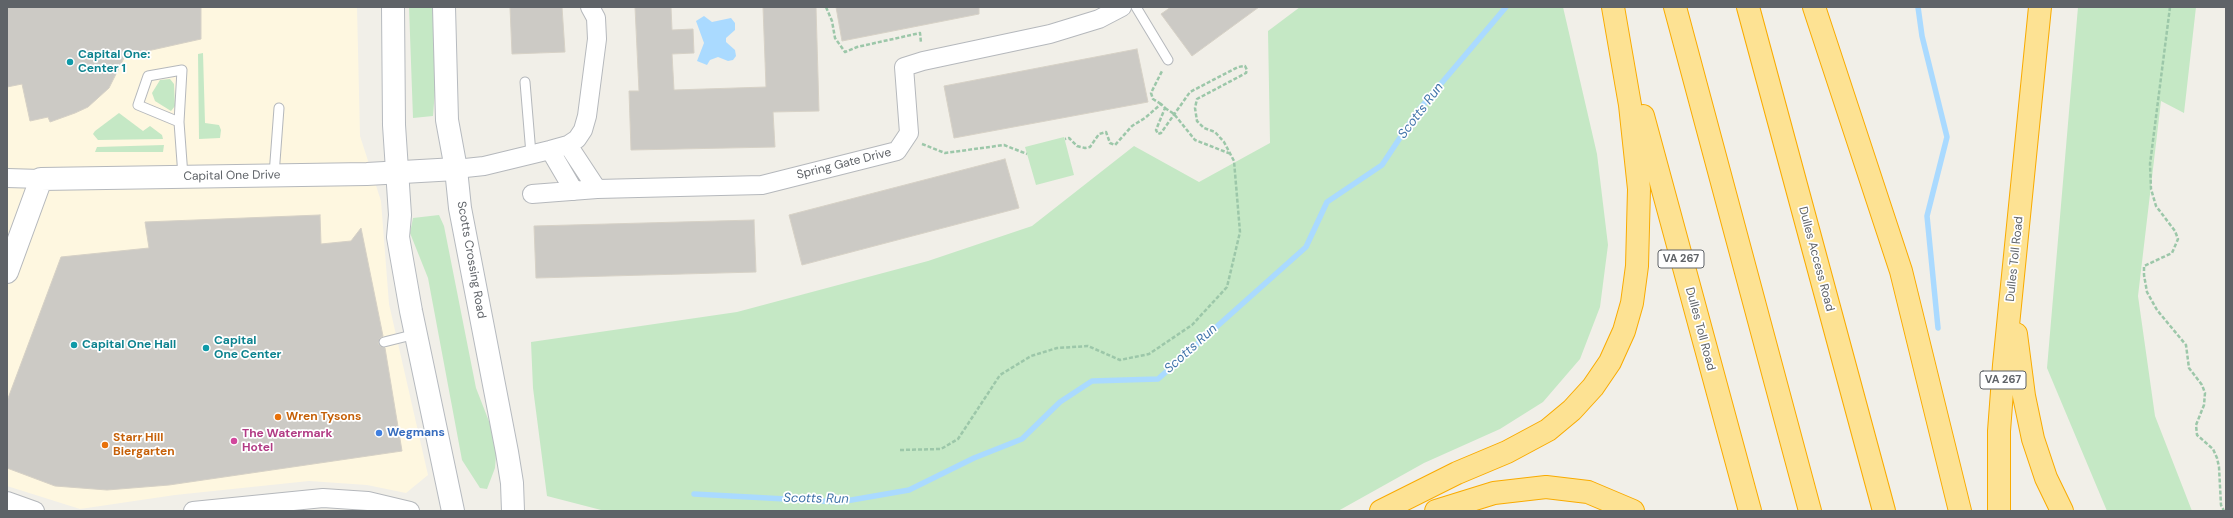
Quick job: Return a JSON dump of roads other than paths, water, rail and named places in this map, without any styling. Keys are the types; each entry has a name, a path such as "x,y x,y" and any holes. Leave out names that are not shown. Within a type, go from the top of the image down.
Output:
{"highway":[{"path":"1381,511 1457,473 1507,452 1548,430 1572,410 1593,387 1616,350 1624,331 1632,303 1637,266 1640,224 1634,141 1625,71 1613,7"},
{"name":"Dulles Toll Road","path":"1613,7 1750,511"},
{"path":"1675,7 1810,511"},
{"name":"Dulles Access Road","path":"1748,7 1884,511"},
{"path":"1814,7 1901,271 1960,511"},
{"name":"Dulles Toll Road","path":"1999,511 1999,431 2040,7"},
{"path":"2016,250 2015,317 2024,396 2039,458 2062,511"},
{"path":"1436,511 1494,493 1546,487 1588,492 1633,511"}],"main road":[{"path":"393,7 394,125 399,172 400,214 398,237 416,334 453,511"},
{"name":"Scotts Crossing Road","path":"444,7 447,120 456,169 460,208 507,452 512,483 513,511"},
{"name":"Capital One Drive","path":"41,179 274,176 456,169"},
{"path":"7,272 41,179"}],"street":[{"name":"Spring Gate Drive","path":"532,194 597,189 762,185 897,151 909,133 904,67 923,61 1050,34 1099,19 1122,7"},
{"path":"456,169 484,166 550,150 568,145 577,139 583,130 587,116 597,39 596,11"},
{"path":"568,145 597,189"},
{"path":"550,150 574,191"},
{"name":"Capital One Drive","path":"7,178 41,179"},
{"path":"193,511 323,498 368,501 410,511"},
{"path":"7,501 35,511"}],"lane":[{"path":"1136,7 1168,60"},
{"path":"179,122 138,104 148,76 182,70 179,122 183,176"},
{"path":"525,82 531,154"},
{"path":"274,176 280,108"},
{"path":"384,342 416,334"}],"water":[{"path":"704,16 712,22 731,18 735,23 735,30 726,38 726,42 735,50 736,56 733,60 728,61 718,57 710,60 707,65 697,61 704,43 696,21"}],"waterway":[{"name":"Scotts Run","path":"694,494 840,502 909,490 974,458 1022,439 1060,402 1092,381 1158,379 1306,247 1327,202 1382,165 1417,112 1506,7"},
{"path":"1918,7 1922,36 1947,137 1927,216 1938,328"}],"place":[{"name":"Capital One: Center 1","path":"70,62"},
{"name":"Capital One Hall","path":"74,345"},
{"name":"Capital One Center","path":"206,348"},
{"name":"Wren Tysons","path":"278,417"},
{"name":"Wegmans","path":"379,433"},
{"name":"The Watermark Hotel","path":"234,441"},
{"name":"Starr Hill Biergarten","path":"105,445"}]}
